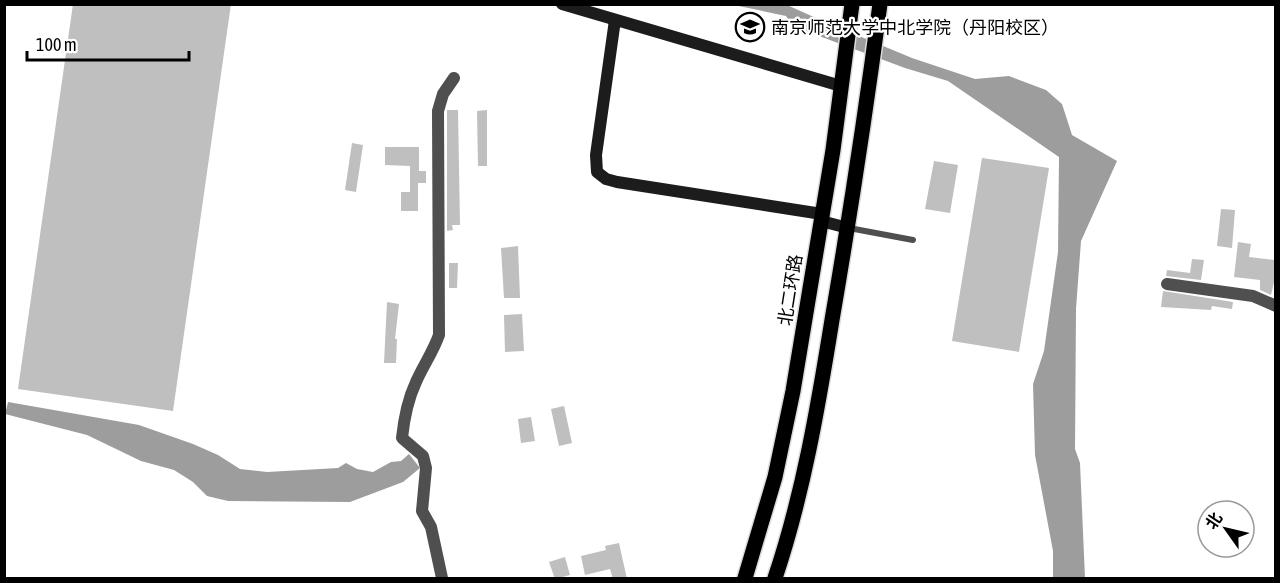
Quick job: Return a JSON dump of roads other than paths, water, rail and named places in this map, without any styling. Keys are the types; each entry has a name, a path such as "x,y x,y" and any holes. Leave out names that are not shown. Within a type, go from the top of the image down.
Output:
{"main road":[{"name":"北二环路","path":"745,579 775,477 789,412 822,217 852,4"},
{"path":"776,579 802,485 819,399 860,157 880,4"}],"street":[{"path":"562,4 841,86"},
{"path":"615,20 596,155 597,172 606,179 617,182 822,217 848,228"},
{"path":"442,579 431,527 422,511 426,468 423,456 402,438 404,420 415,384 439,334 438,111 443,94 454,78"},
{"path":"1167,284 1253,296 1275,306"}],"lane":[{"path":"848,228 913,240"}],"place":[{"name":"南京师范大学中北学院（丹阳校区）","path":"750,27"}]}
